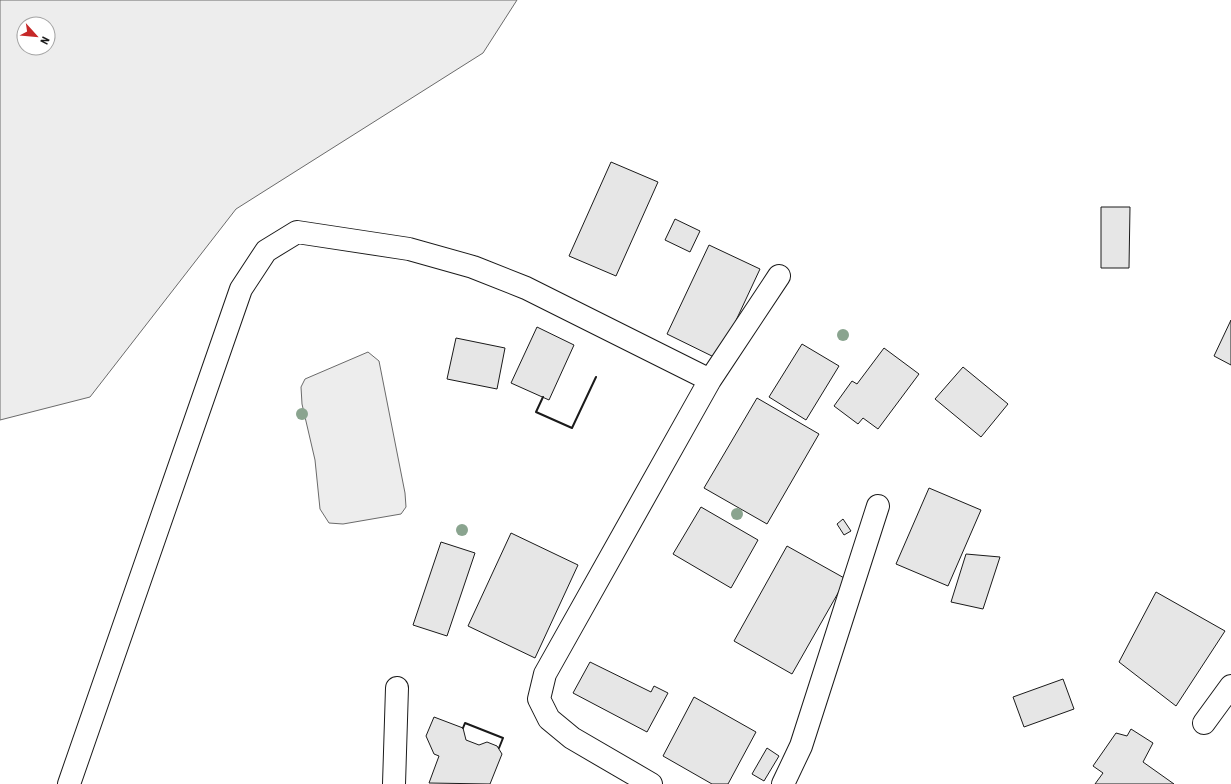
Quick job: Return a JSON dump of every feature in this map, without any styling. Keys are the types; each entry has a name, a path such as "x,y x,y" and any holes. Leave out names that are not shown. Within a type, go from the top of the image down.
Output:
{"street":[{"path":"69,784 240,289 266,251 297,232 409,249 473,267 526,288 710,380"},
{"path":"651,784 572,738 549,719 539,699 545,674 710,380 779,276"},
{"path":"783,784 801,746 878,506"},
{"path":"1204,723 1231,686"},
{"path":"394,784 397,688"}],"shaded area":[{"path":"0,0 517,0 483,53 236,209 90,397 0,420"},
{"path":"368,352 379,361 405,493 406,507 401,514 343,524 329,523 320,509 315,460 302,404 301,387 305,379"}],"building":[{"path":"611,162 658,182 616,276 569,256"},
{"path":"1101,207 1130,207 1129,268 1101,268"},
{"path":"675,219 700,231 690,252 665,240"},
{"path":"709,245 760,269 718,359 667,334"},
{"path":"1231,320 1231,365 1214,356"},
{"path":"537,327 574,345 549,400 511,383"},
{"path":"456,338 505,348 497,389 447,379"},
{"path":"802,344 839,366 806,420 769,397"},
{"path":"884,348 919,374 878,429 863,418 858,424 834,406 852,381 857,384"},
{"path":"963,367 1008,404 981,437 935,399"},
{"path":"757,398 819,434 767,524 704,488"},
{"path":"929,488 981,510 948,586 896,564"},
{"path":"701,507 758,540 731,588 673,554"},
{"path":"843,519 851,531 844,535 837,524"},
{"path":"511,533 578,565 535,658 468,626"},
{"path":"441,542 475,553 447,636 413,625"},
{"path":"787,546 846,579 792,674 734,641"},
{"path":"966,554 1000,557 983,609 951,602"},
{"path":"1156,592 1225,631 1176,706 1119,662"},
{"path":"590,662 651,692 654,686 668,693 647,732 573,693"},
{"path":"1063,679 1074,709 1024,727 1013,697"},
{"path":"694,697 756,732 728,784 712,784 663,756"},
{"path":"434,717 463,728 466,740 479,745 487,742 497,746 502,754 490,784 429,783 439,756 434,754 426,736"},
{"path":"1131,729 1153,743 1143,762 1174,784 1095,784 1103,773 1093,766 1116,733 1127,736"},
{"path":"767,748 779,756 764,781 752,774"}],"wall":[{"path":"543,397 536,412 572,428 596,377"},
{"path":"463,728 465,723 503,738 499,748"}]}
